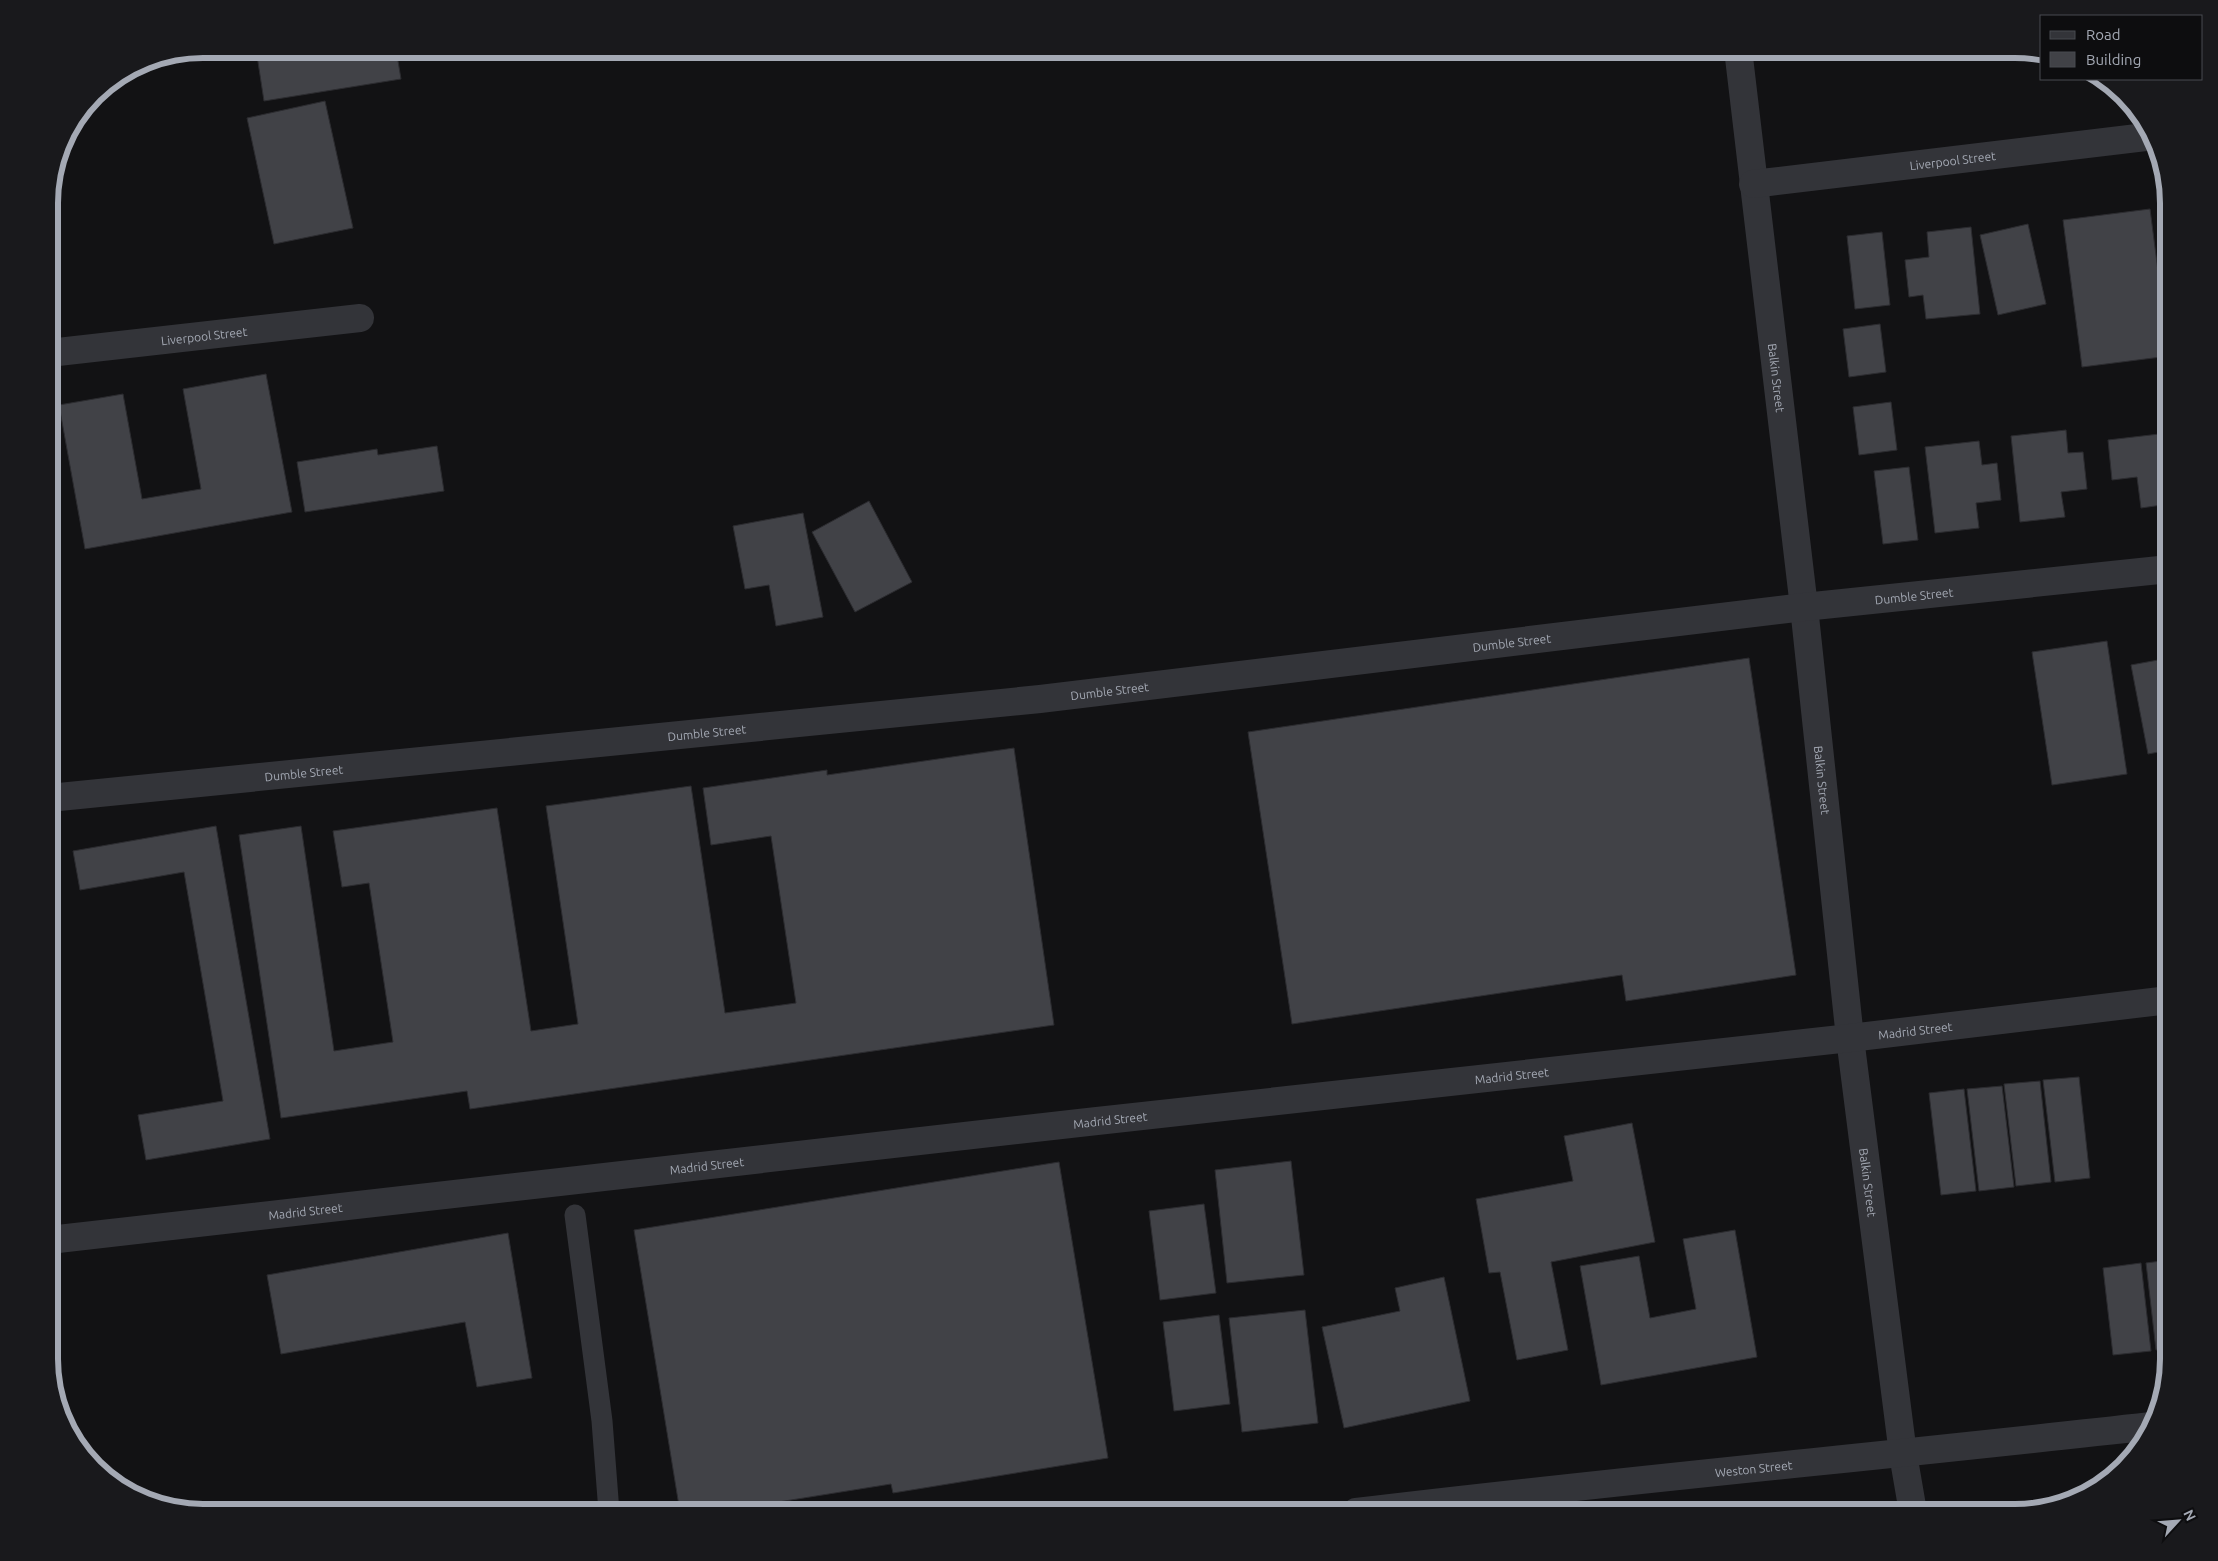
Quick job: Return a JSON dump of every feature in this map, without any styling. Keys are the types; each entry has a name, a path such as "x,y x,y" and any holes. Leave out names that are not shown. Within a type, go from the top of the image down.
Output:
{"street":[{"name":"Balkin Street","path":"1739,58 1804,607 1850,1038 1903,1454 1912,1504"},
{"name":"Liverpool Street","path":"1753,184 2145,137"},
{"name":"Liverpool Street","path":"58,352 360,318"},
{"name":"Dumble Street","path":"58,797 1040,699 1804,607 2160,570"},
{"name":"Madrid Street","path":"58,1239 1850,1038 2160,1001"},
{"name":"Weston Street","path":"1485,1504 2144,1427"}],"lane":[{"path":"575,1215 602,1421 608,1504"}],"building":[{"path":"257,58 398,58 401,79 264,101"},
{"path":"325,101 353,228 274,244 247,118"},
{"path":"2150,209 2160,286 2160,357 2082,367 2063,220"},
{"path":"2028,224 2046,304 1998,315 1980,235"},
{"path":"1971,227 1980,314 1926,319 1923,295 1909,297 1905,260 1929,257 1927,232"},
{"path":"1882,232 1890,305 1855,309 1847,236"},
{"path":"1880,324 1886,372 1849,377 1843,329"},
{"path":"266,374 292,512 85,549 59,405 123,394 142,499 201,489 183,389"},
{"path":"1891,402 1897,450 1859,455 1853,407"},
{"path":"2066,430 2068,453 2083,452 2087,489 2061,492 2065,517 2020,522 2011,436"},
{"path":"2160,434 2160,505 2141,508 2137,477 2112,480 2108,440"},
{"path":"1979,441 1982,465 1997,463 2001,500 1976,503 1979,528 1935,533 1925,447"},
{"path":"437,446 444,491 305,512 297,462 377,449 378,455"},
{"path":"1909,467 1918,540 1883,544 1874,471"},
{"path":"869,501 912,582 855,612 812,532"},
{"path":"803,513 823,617 776,626 769,585 745,589 733,526"},
{"path":"2107,641 2127,774 2052,785 2032,652"},
{"path":"1749,658 1796,975 1626,1001 1622,975 1292,1024 1248,732"},
{"path":"2160,660 2160,752 2148,754 2131,665"},
{"path":"1014,748 1054,1025 470,1109 467,1091 281,1118 239,835 301,826 334,1051 393,1042 369,883 342,887 333,831 497,808 531,1031 578,1024 546,806 691,786 725,1013 796,1003 771,836 711,845 703,788 827,770 827,775"},
{"path":"216,826 270,1139 146,1160 138,1115 223,1101 184,872 80,890 73,851"},
{"path":"2079,1077 2090,1178 2055,1182 2043,1080"},
{"path":"2040,1081 2051,1182 2016,1186 2004,1084"},
{"path":"2002,1086 2014,1187 1979,1191 1967,1089"},
{"path":"1964,1089 1976,1191 1941,1195 1929,1093"},
{"path":"1632,1123 1655,1242 1551,1262 1568,1350 1517,1360 1500,1272 1489,1273 1476,1199 1573,1181 1564,1136"},
{"path":"1291,1161 1304,1275 1227,1283 1215,1170"},
{"path":"1059,1162 1108,1458 893,1493 891,1484 766,1504 679,1504 634,1230"},
{"path":"1204,1204 1216,1293 1160,1300 1149,1211"},
{"path":"1735,1230 1757,1357 1601,1385 1580,1266 1639,1256 1650,1318 1696,1309 1683,1239"},
{"path":"508,1233 532,1378 477,1387 465,1322 281,1354 267,1275"},
{"path":"2160,1261 2160,1350 2156,1350 2146,1263"},
{"path":"2141,1263 2151,1351 2113,1355 2103,1268"},
{"path":"1444,1277 1470,1401 1344,1428 1322,1327 1400,1311 1395,1288"},
{"path":"1305,1310 1318,1423 1242,1432 1229,1318"},
{"path":"1219,1315 1230,1404 1174,1411 1163,1322"}]}
